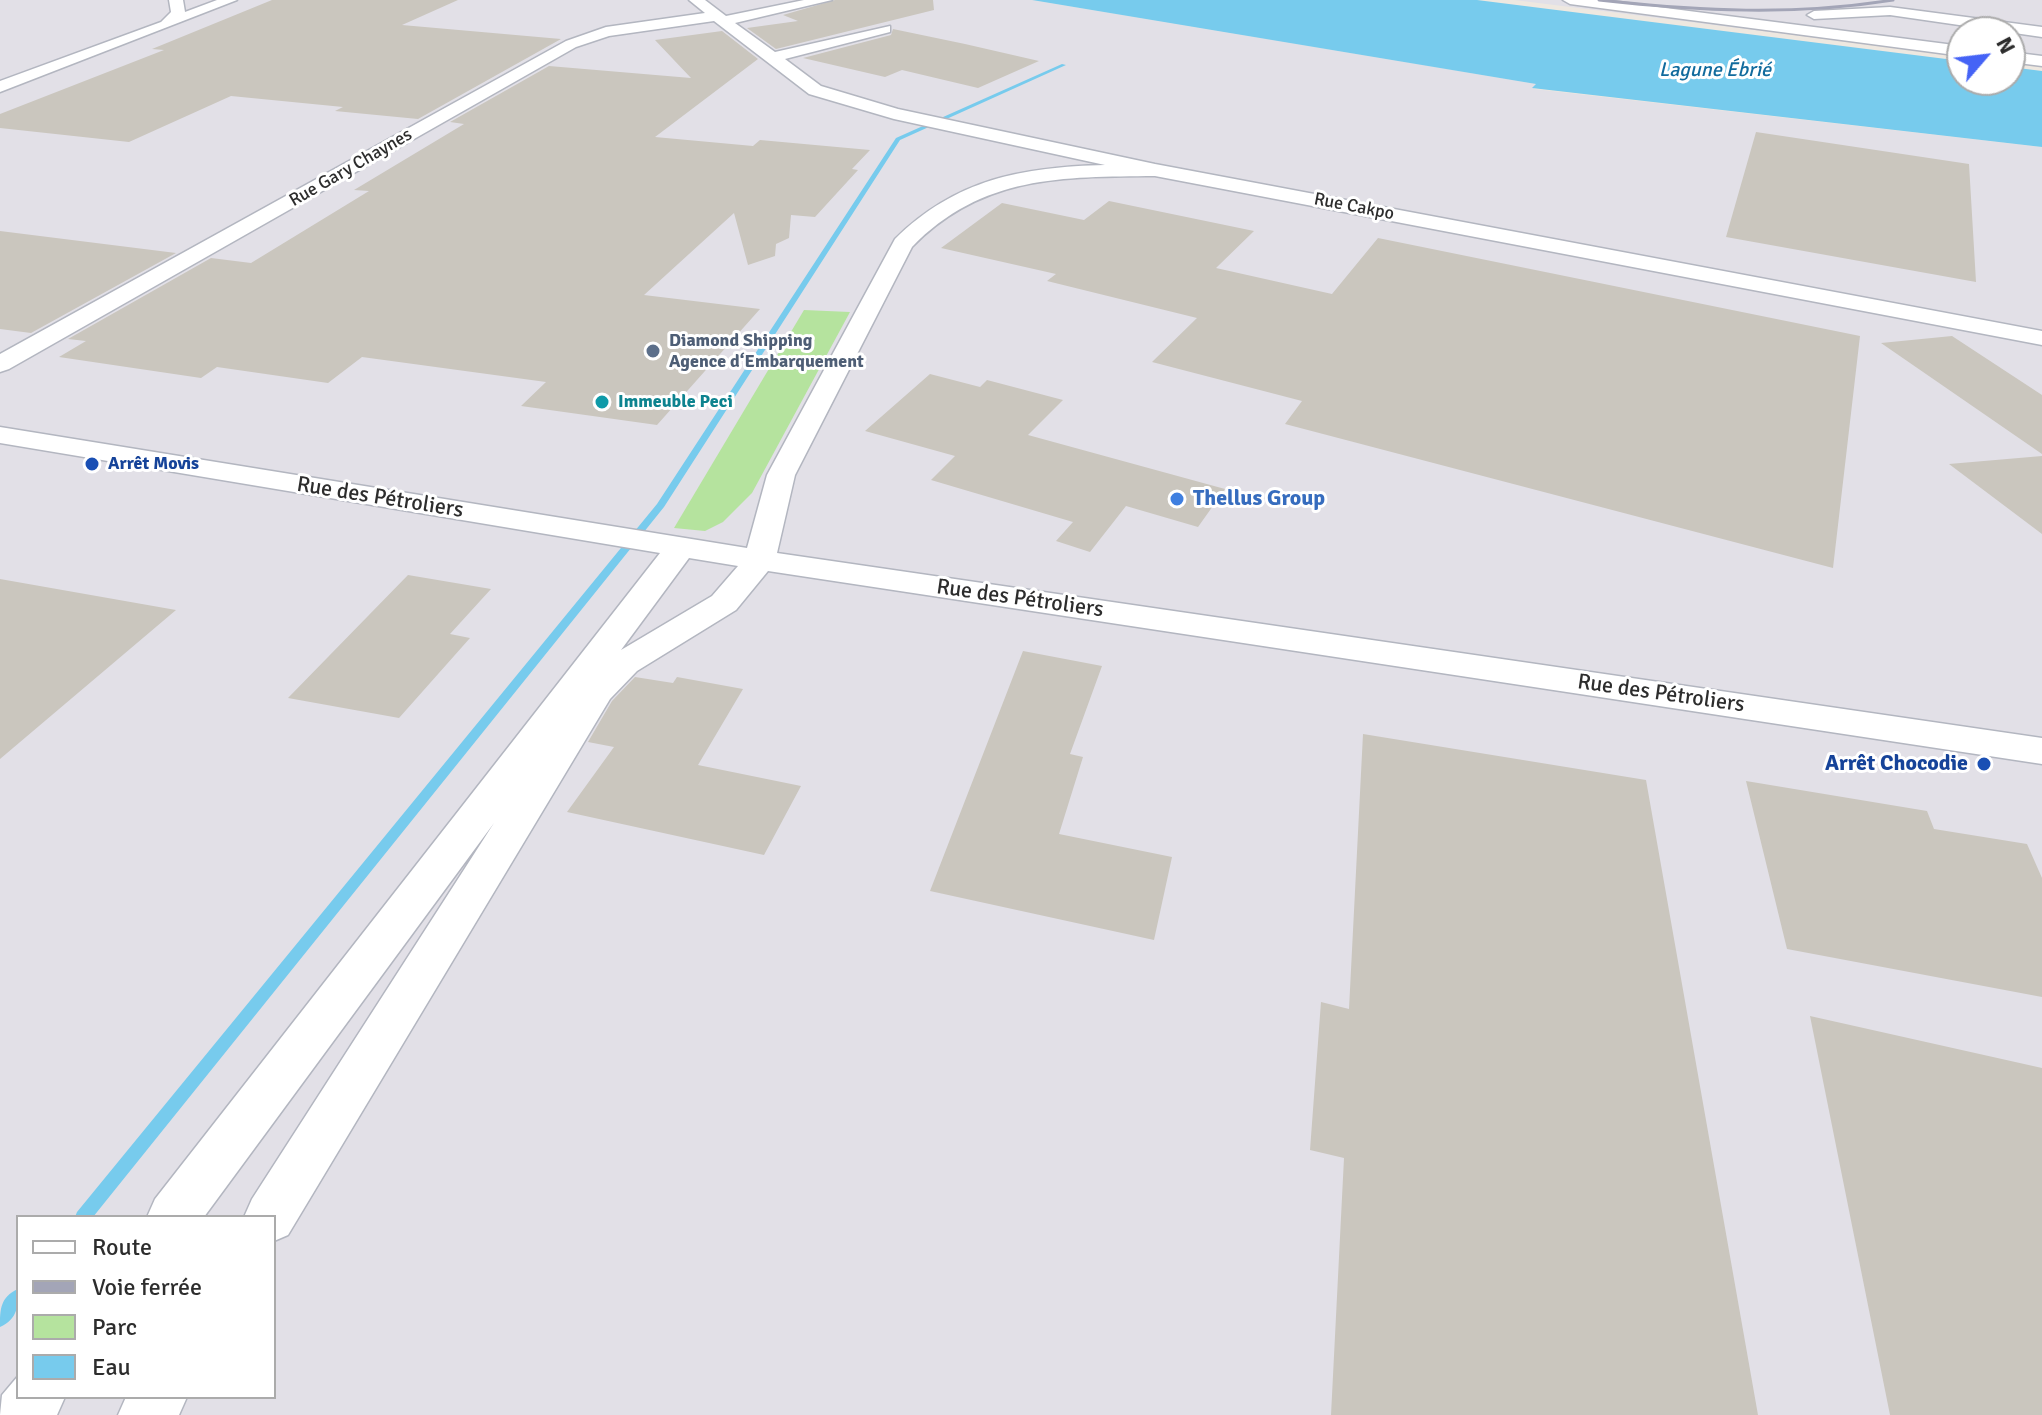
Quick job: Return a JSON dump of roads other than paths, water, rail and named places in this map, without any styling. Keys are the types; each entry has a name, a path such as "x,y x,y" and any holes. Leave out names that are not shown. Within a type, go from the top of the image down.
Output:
{"street":[{"path":"166,25 178,13 176,0"},
{"path":"0,87 230,0"},
{"name":"Rue Cakpo","path":"696,0 815,90 918,120 1155,170 2042,338"},
{"name":"Rue Gary Chaynes","path":"0,364 571,44 606,32 720,19 825,0"},
{"path":"1570,0 1946,49"},
{"path":"1654,0 1728,4"},
{"path":"1808,2 1841,0"},
{"path":"1712,18 1890,11 1918,7 1932,0"},
{"path":"1890,11 2042,32"},
{"path":"771,58 885,29"},
{"path":"998,139 1004,181"},
{"path":"271,1215 597,691 625,663 724,603 760,560 781,475 903,244 930,216 954,201 1004,181 1092,171 1155,170"},
{"name":"Rue des Pétroliers","path":"0,435 760,560 2042,751"},
{"path":"174,1215 674,546"},
{"path":"22,1415 34,1399"}],"water":[{"name":"Lagune Ébrié","path":"1032,0 1477,0 1946,59 1946,96 2026,96 2026,69 2042,71 2042,147 1532,88 1536,84"}],"waterway":[{"path":"85,1215 661,505 898,139 1064,65"},
{"path":"0,1319 16,1299"}],"railway":[{"path":"1599,0 1746,10 1819,8 1893,0"}],"place":[{"name":"Diamond Shipping Agence d‘Embarquement","path":"653,351"},
{"name":"Immeuble Peci","path":"602,402"},
{"name":"Arrêt Movis","path":"92,464"},
{"name":"Thellus Group","path":"1177,499"},
{"name":"Arrêt Chocodie","path":"1984,764"}]}
